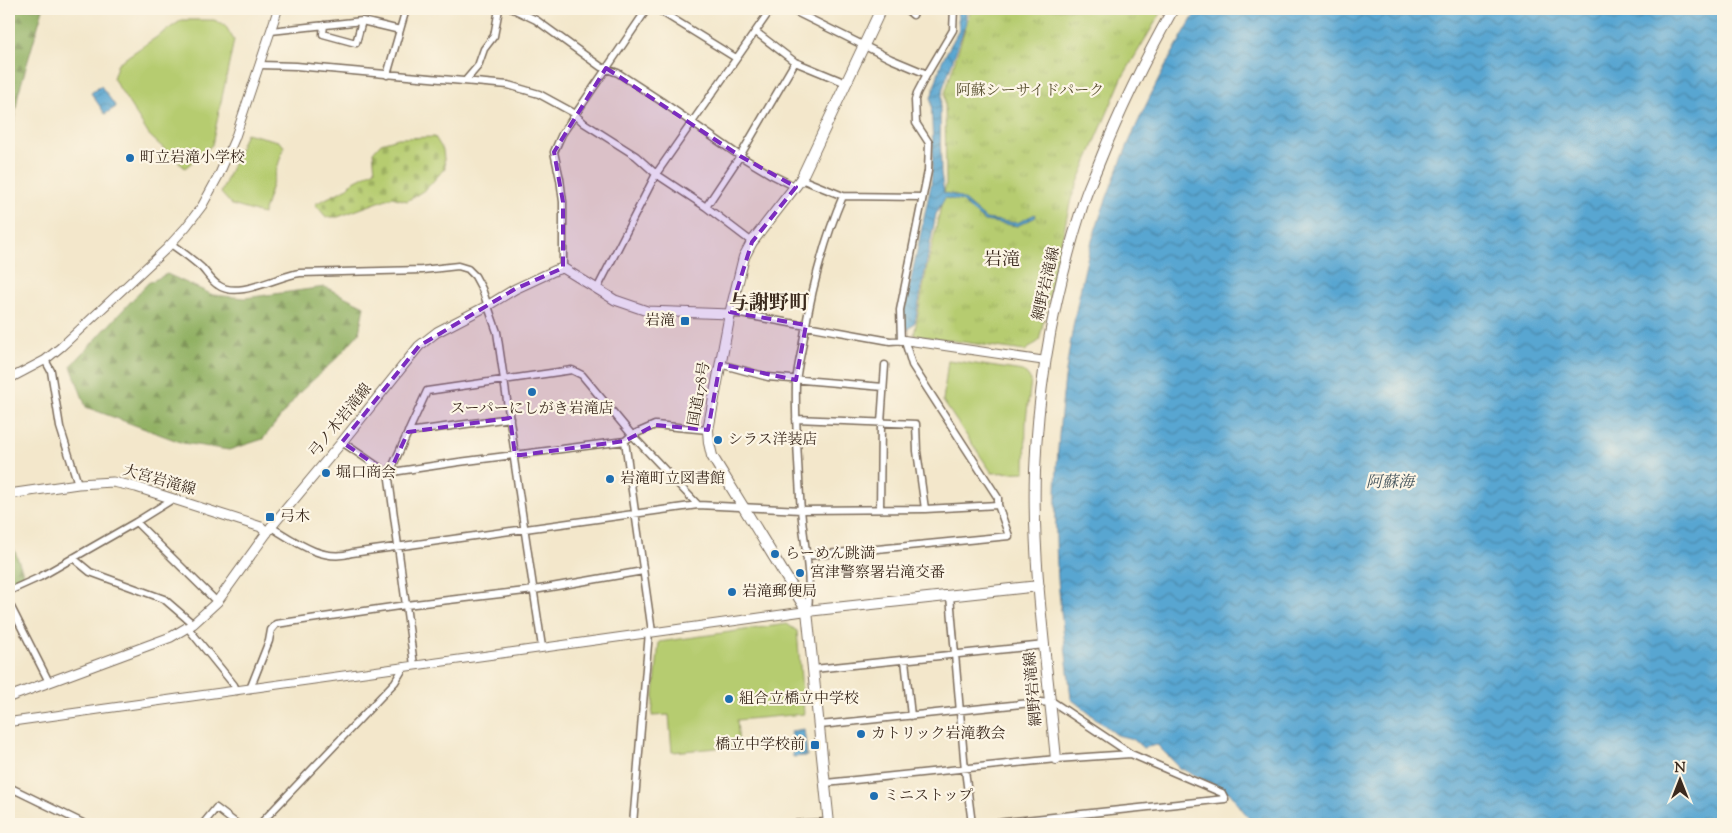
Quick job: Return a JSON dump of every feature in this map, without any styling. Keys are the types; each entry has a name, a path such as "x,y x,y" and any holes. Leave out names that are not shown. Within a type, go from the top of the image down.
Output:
{"main road":[{"name":"国道178号","path":"829,823 808,611 712,456 708,430 730,314 744,257 752,242 798,183 881,9"},
{"name":"網野岩滝線","path":"1056,759 1035,529 1035,472 1038,425 1046,361 1060,284 1082,206 1115,122 1152,46 1173,9"},
{"path":"563,268 615,300 647,311 730,314"},
{"name":"弓ノ木岩滝線","path":"9,697 171,637 190,626 217,602 269,530 419,346 437,332 515,289 563,268"},
{"name":"大宮岩滝線","path":"9,494 78,484 113,482 136,487 269,530"},
{"path":"808,611 1039,586"}],"street":[{"path":"9,379 45,360 85,325 171,244 202,206 219,175 235,138 278,9"},
{"path":"387,75 406,9"},
{"path":"466,80 478,66 484,49 494,36 500,9"},
{"path":"513,9 528,14 601,67 618,73 740,156 770,174 842,196 922,197"},
{"path":"528,14 533,9"},
{"path":"563,268 563,202 554,152 562,134 574,115 647,9"},
{"path":"657,9 736,58"},
{"path":"597,289 656,174 771,9"},
{"path":"790,9 891,59 927,74"},
{"path":"906,9 913,15 916,9"},
{"path":"806,556 1009,536 998,505 998,498 912,365 904,341 900,310 928,171 929,143 916,123 917,93 940,50 949,40 953,30 954,9"},
{"path":"270,31 362,21 400,30"},
{"path":"324,25 323,34 356,43 362,21"},
{"path":"756,32 795,62 846,84"},
{"path":"706,207 740,156 795,62"},
{"path":"260,65 296,66 508,84 539,94 572,112 584,123 636,156 656,174 706,207 752,242"},
{"path":"9,722 808,611 810,593 801,510 796,380 823,249 829,226 842,196"},
{"path":"171,244 203,269 217,285 227,290 240,290 300,273 422,270 458,266 468,269 475,276 492,314 497,332 542,647"},
{"path":"730,314 806,325 890,341 904,341 1046,361"},
{"path":"45,360 52,371 60,427 78,484"},
{"path":"720,364 768,377 883,387"},
{"path":"880,509 881,423 885,365"},
{"path":"414,665 389,474 427,391 572,370 582,374 632,435 698,505"},
{"path":"408,432 510,418"},
{"path":"796,419 916,424 917,451 925,509"},
{"path":"389,474 399,471 625,441 632,435 655,425 708,430"},
{"path":"625,441 650,632 633,824"},
{"path":"342,442 389,474"},
{"path":"9,591 40,577 173,499"},
{"path":"269,530 312,551 343,556 352,553 698,505 801,510 925,509 998,505"},
{"path":"136,522 217,602"},
{"path":"72,558 90,572 164,599 190,626 237,691"},
{"path":"250,689 269,641 271,630 276,624 406,605 534,590 643,571"},
{"path":"950,596 965,770 972,824"},
{"path":"9,603 49,682"},
{"path":"814,669 1045,645"},
{"path":"904,660 911,716"},
{"path":"260,824 395,682 404,667"},
{"path":"820,725 1051,701 1131,754 1222,793 1225,799 986,824"},
{"path":"826,783 1056,759 1131,754"},
{"path":"9,787 85,824"},
{"path":"203,824 216,808 237,824"},
{"path":"789,824 829,823"}],"highlighted area":[{"path":"606,68 740,156 796,187 752,242 730,312 806,325 796,380 720,364 708,430 655,425 625,441 521,455 515,455 510,418 408,432 389,474 342,442 419,346 515,289 563,268 563,202 554,152"}],"green space":[{"path":"9,9 43,9 18,95 11,142 9,144"},
{"name":"阿蘇シーサイドパーク","path":"971,9 1163,9 1122,78 1071,199 1039,341 1025,351 914,335 946,184 945,93"},
{"path":"182,20 214,20 225,25 234,40 212,145 185,168 149,135 113,78 118,63"},
{"path":"246,133 278,141 284,146 263,214 232,205 221,193"},
{"path":"435,137 443,150 445,168 426,189 407,201 392,197 338,217 326,217 315,204 346,189 354,181 375,170 373,152 381,143 398,138"},
{"path":"167,274 213,295 245,298 325,287 364,306 359,333 338,357 300,392 263,439 229,450 183,443 86,407 71,366 148,283"},
{"path":"948,360 1023,371 1031,380 1026,420 1025,472 992,473 943,401"},
{"path":"9,541 12,544 24,575 9,581"},
{"path":"787,624 797,631 804,714 737,720 739,746 672,752 669,715 652,716 659,642"}],"water":[{"path":"957,9 966,9 966,23 943,88 940,108 941,174 944,193 955,195 964,200 986,219 1017,223 1035,214 1036,217 1017,226 984,221 961,201 945,198 936,214 915,322 908,330 904,331 904,312 931,185 933,147 931,98 942,61 959,30"},
{"name":"阿蘇海","path":"1198,9 1723,9 1723,824 1253,824 1230,793 1180,768 1157,745 1143,748 1133,739 1117,735 1071,699 1058,581 1056,481 1063,391 1072,331 1091,246 1106,199 1154,88"},
{"path":"101,86 116,107 105,114 91,93"},
{"path":"804,729 807,756 793,757 791,731"}],"place":[{"name":"町立岩滝小学校","path":"130,158"},
{"name":"岩滝","path":"685,321"},
{"name":"スーパーにしがき岩滝店","path":"532,392"},
{"name":"シラス洋装店","path":"718,440"},
{"name":"堀口商会","path":"326,473"},
{"name":"岩滝町立図書館","path":"610,479"},
{"name":"弓木","path":"270,517"},
{"name":"らーめん跳満","path":"775,554"},
{"name":"宮津警察署岩滝交番","path":"800,573"},
{"name":"岩滝郵便局","path":"732,592"},
{"name":"組合立橋立中学校","path":"729,699"},
{"name":"カトリック岩滝教会","path":"861,734"},
{"name":"橋立中学校前","path":"815,745"},
{"name":"ミニストップ","path":"874,796"}],"district":[{"name":"岩滝","path":"1002,261"},
{"name":"与謝野町","path":"769,304"}]}
